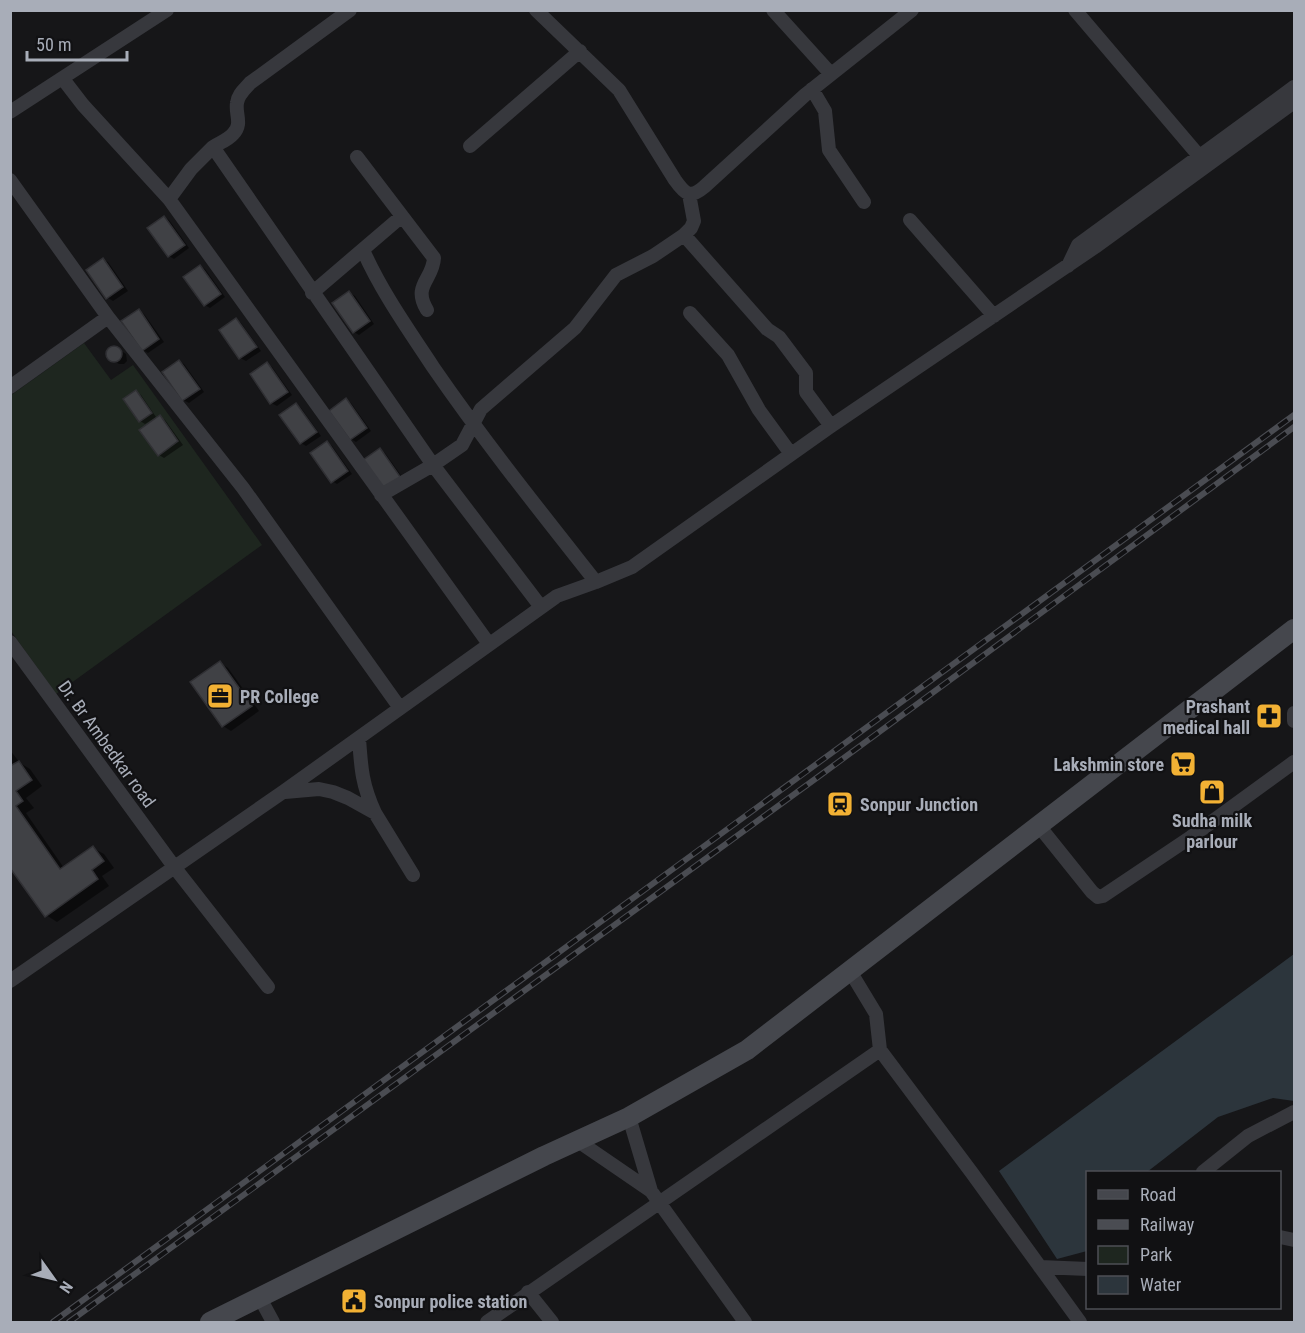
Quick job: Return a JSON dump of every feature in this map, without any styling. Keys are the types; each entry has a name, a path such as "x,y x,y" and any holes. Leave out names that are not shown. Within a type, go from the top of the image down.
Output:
{"main road":[{"path":"210,1323 629,1117 747,1050 1294,629"}],"street":[{"path":"10,112 167,10"},
{"path":"169,199 191,169 213,147 237,130 239,124 237,103 241,93 250,83 350,10"},
{"path":"536,10 619,90 681,190 689,194 696,194 812,89 912,10"},
{"path":"773,10 831,74"},
{"path":"1075,10 1200,157"},
{"path":"470,146 580,51"},
{"path":"63,79 82,105 169,199 489,644"},
{"path":"1068,266 1078,245 1294,87"},
{"path":"812,89 825,111 829,150 864,202"},
{"path":"10,981 283,792 541,607 564,593 632,567 831,426 1068,266 1294,102"},
{"path":"213,147 433,465 541,607"},
{"path":"357,157 434,258 421,300 428,310"},
{"path":"10,180 108,317 243,488 400,708"},
{"path":"381,495 462,445 481,409 489,400 575,328 616,275 653,256 684,235 694,221 689,194"},
{"path":"312,292 402,216"},
{"path":"910,220 994,316"},
{"path":"684,235 767,329 783,342 806,373 806,392 831,426"},
{"path":"363,250 372,271 407,328 472,424 596,582"},
{"path":"690,313 728,355 759,410 791,454"},
{"path":"10,387 108,317"},
{"name":"Dr. Br Ambedkar road","path":"10,642 175,868 268,987"},
{"path":"1294,712 1294,721"},
{"path":"359,738 365,792 375,813 413,875"},
{"path":"1039,826 1092,892 1098,897 1103,896 1191,837 1294,762"},
{"path":"283,792 319,789 333,792 375,813"},
{"path":"850,971 878,1018 880,1050 1080,1323"},
{"path":"487,1323 655,1196 880,1050"},
{"path":"1205,1171 1248,1136 1294,1112"},
{"path":"629,1117 655,1196 746,1323"},
{"path":"578,1141 655,1196"},
{"path":"1040,1267 1086,1269"},
{"path":"528,1292 552,1323"},
{"path":"260,1298 273,1323"}],"green space":[{"path":"84,343 111,380 133,365 262,545 56,694 11,631 10,396"}],"water":[{"path":"1294,954 1294,1101 1273,1098 1218,1117 1148,1171 1086,1171 1086,1251 1057,1259 999,1171"}],"building":[{"path":"164,216 185,245 168,257 147,228"},
{"path":"103,258 123,287 106,299 86,270"},
{"path":"200,265 221,294 204,306 183,277"},
{"path":"349,291 370,321 353,333 332,303"},
{"path":"139,309 159,339 142,351 121,321"},
{"path":"236,318 257,347 239,359 219,330"},
{"path":"111,346 117,346 122,354 120,360 111,362 106,357 106,351"},
{"path":"179,360 200,389 182,401 162,372"},
{"path":"267,362 288,392 270,404 250,374"},
{"path":"136,390 152,413 139,422 123,399"},
{"path":"346,398 367,428 350,440 329,411"},
{"path":"296,403 317,432 300,444 279,415"},
{"path":"160,415 178,441 158,456 139,430"},
{"path":"327,441 348,471 331,483 310,453"},
{"path":"380,448 401,478 383,490 363,460"},
{"path":"220,661 252,706 222,727 190,682"},
{"path":"19,761 32,780 16,791 23,801 16,806 60,869 93,846 104,861 92,870 98,879 45,917 10,868 10,766"}],"railway":[{"path":"53,1322 1294,415"},
{"path":"69,1322 1294,427"}],"place":[{"name":"PR College","path":"220,696"},
{"name":"Prashant medical hall","path":"1269,716"},
{"name":"Lakshmin store","path":"1183,764"},
{"name":"Sudha milk parlour","path":"1212,792"},
{"name":"Sonpur Junction","path":"840,804"},
{"name":"Sonpur police station","path":"354,1301"}]}
